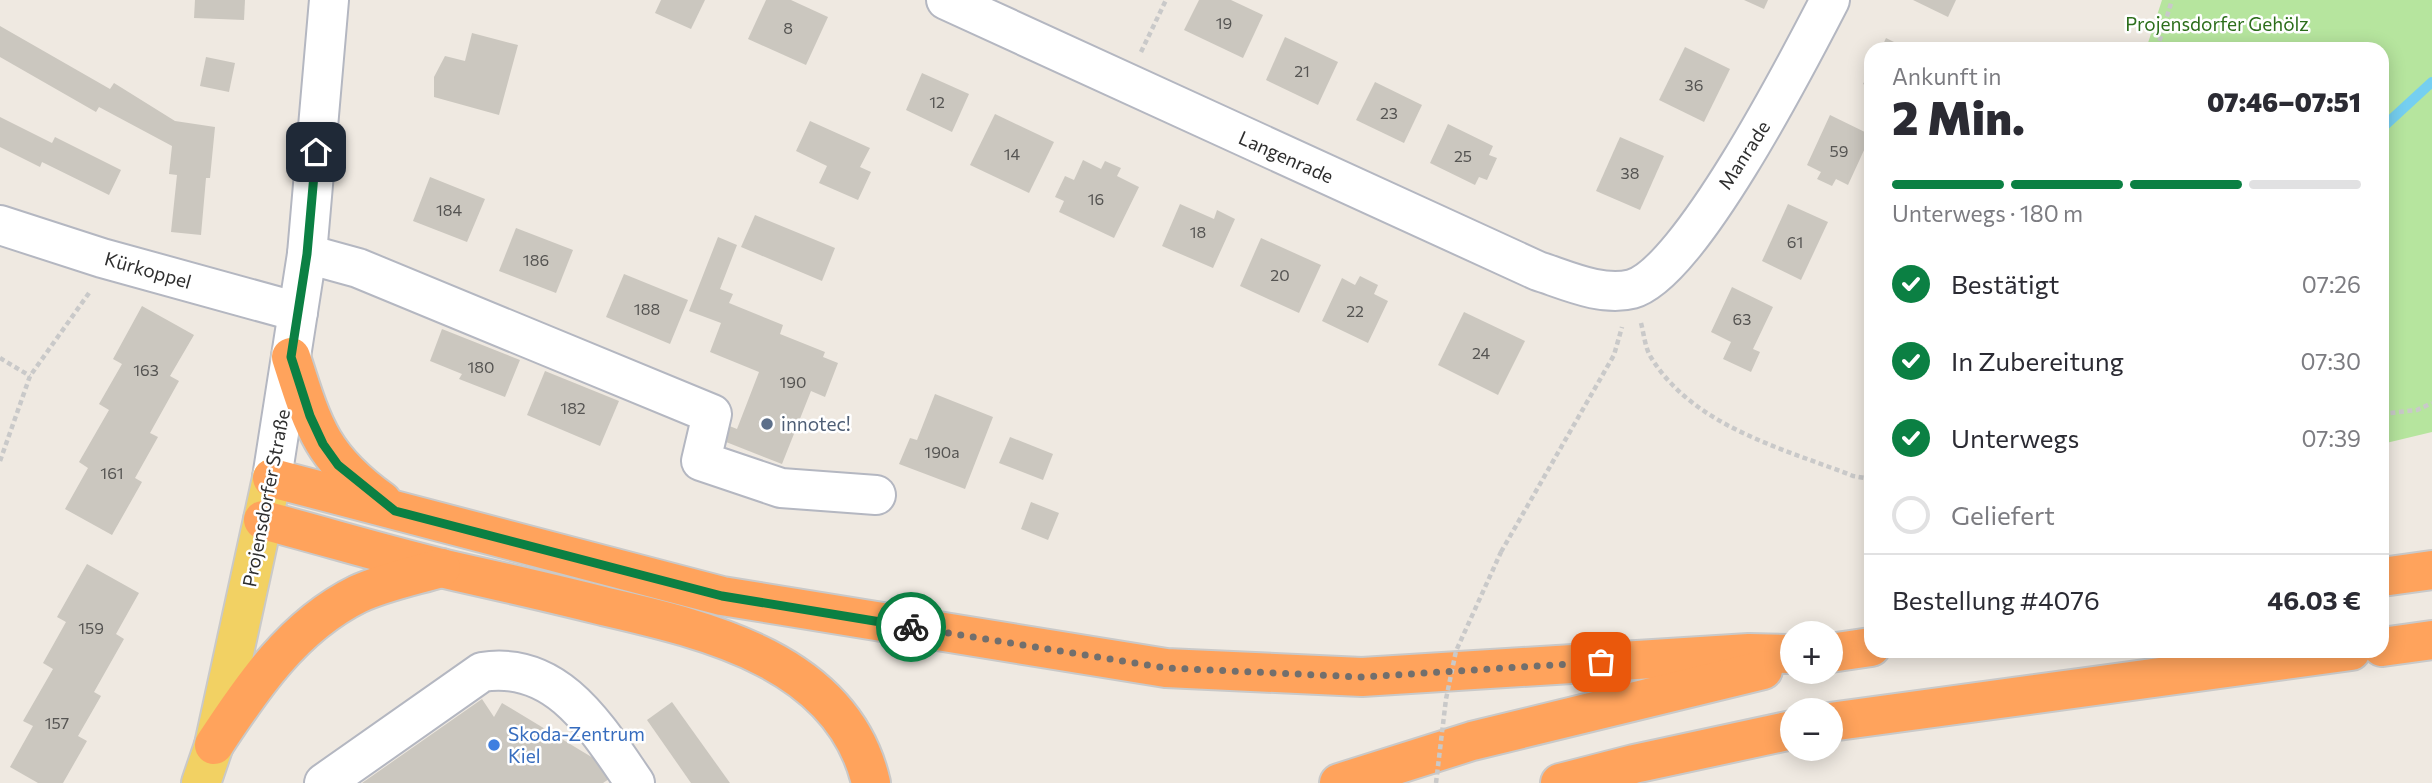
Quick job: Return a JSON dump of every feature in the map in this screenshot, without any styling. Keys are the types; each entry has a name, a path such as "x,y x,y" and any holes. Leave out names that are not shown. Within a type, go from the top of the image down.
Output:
{"highway":[{"path":"291,357 310,416 323,444 338,465 395,511"},
{"path":"272,478 722,596 1166,668 1362,677 1749,653 1780,654"},
{"path":"263,520 441,568 685,625 730,640 786,669 814,690 835,712 853,740 871,783"},
{"path":"214,745 260,674 307,629 358,595 441,568"},
{"path":"2389,576 2432,570"},
{"path":"2389,646 2432,640"},
{"path":"1843,651 1864,648"},
{"path":"1843,720 2300,658"},
{"path":"1339,783 1472,741 1780,665"},
{"path":"1560,783 1780,733"}],"main road":[{"name":"Projensdorfer Straße","path":"201,783 214,745 272,478"}],"street":[{"name":"Projensdorfer Straße","path":"272,478 298,312 325,258 329,0"},
{"name":"Langenrade","path":"946,0 1538,271 1583,286 1612,291 1632,289"},
{"name":"Manrade","path":"1632,289 1647,282 1689,239 1768,118 1830,0"},
{"name":"Kürkoppel","path":"0,225 102,258 298,312"},
{"path":"325,258 712,414 701,461 780,488 876,495"},
{"path":"324,783 482,672 504,669 536,677 560,689 579,708 635,783"}],"path":[{"path":"1125,84 1166,0"},
{"path":"2159,42 2172,0"},
{"path":"0,461 30,376 93,287 102,258"},
{"path":"1632,289 1650,357 1684,398 1730,427 1864,477"},
{"path":"1436,783 1446,699 1456,651 1500,552 1614,355 1632,289"},
{"path":"0,358 30,376"},
{"path":"2389,413 2417,410 2432,403"}],"green space":[{"name":"Projensdorfer Gehölz","path":"2162,0 2432,0 2432,432 2389,442 2389,42 2148,42"}],"building":[{"path":"195,0 245,0 244,20 194,18"},
{"path":"661,0 705,0 691,29 655,13"},
{"path":"766,0 791,0 828,17 806,65 748,39"},
{"path":"1199,0 1231,0 1263,15 1243,58 1184,30"},
{"path":"1744,0 1768,0 1764,9"},
{"path":"1913,0 1956,0 1948,17"},
{"path":"0,26 110,89 114,83 175,121 215,127 210,178 206,178 201,235 171,232 177,175 169,174 172,146 99,107 96,112 0,57"},
{"path":"472,33 518,45 499,115 434,97 434,77 445,56 465,61"},
{"path":"1285,37 1338,62 1318,105 1266,80"},
{"path":"1685,47 1730,69 1704,122 1659,100"},
{"path":"206,57 235,63 229,92 200,86"},
{"path":"922,73 969,94 952,132 906,110"},
{"path":"1375,82 1422,105 1404,143 1356,120"},
{"path":"995,114 1054,142 1029,193 970,165"},
{"path":"1830,115 1864,132 1864,150 1848,185 1836,179 1832,186 1817,179 1821,172 1807,165"},
{"path":"0,117 52,143 55,137 121,170 109,195 42,162 40,167 0,147"},
{"path":"810,121 870,148 860,167 871,172 858,200 819,183 827,166 796,151"},
{"path":"1448,124 1493,146 1489,155 1497,158 1487,180 1479,177 1475,185 1430,163"},
{"path":"1620,137 1664,156 1640,210 1596,191"},
{"path":"1083,160 1101,169 1105,161 1121,168 1117,176 1139,187 1114,238 1059,212 1064,201 1055,197 1065,176 1074,180"},
{"path":"430,177 485,199 467,242 413,221"},
{"path":"1180,204 1214,219 1217,210 1235,219 1213,268 1162,246"},
{"path":"1788,204 1828,222 1801,280 1762,261"},
{"path":"755,215 835,248 822,281 741,247"},
{"path":"516,228 573,250 556,293 499,271"},
{"path":"718,237 737,245 720,289 733,294 729,303 783,325 780,334 825,352 823,357 838,363 825,397 811,391 782,464 721,440 727,425 737,429 759,372 710,352 721,323 689,311"},
{"path":"1261,238 1321,265 1299,313 1240,286"},
{"path":"624,274 688,300 670,344 606,317"},
{"path":"1360,276 1378,285 1374,294 1388,301 1368,343 1322,321 1342,278 1355,285"},
{"path":"1732,287 1773,307 1753,349 1760,352 1751,372 1723,359 1731,342 1711,332"},
{"path":"142,306 194,335 170,376 179,381 150,433 158,437 135,478 142,482 112,535 65,509 88,468 79,462 109,410 99,404 122,364 113,359"},
{"path":"1464,312 1525,341 1498,395 1438,365"},
{"path":"442,329 520,360 505,397 459,379 462,374 430,361"},
{"path":"545,371 619,401 600,446 527,415"},
{"path":"935,394 993,417 965,489 899,464 910,438 917,440"},
{"path":"1010,437 1053,454 1043,480 999,463"},
{"path":"1031,502 1059,513 1048,540 1021,529"},
{"path":"87,564 139,593 116,634 124,639 94,692 101,696 78,736 87,741 63,783 38,783 10,767 33,726 23,721 53,669 43,663 66,622 57,617"},
{"name":"Skoda-Zentrum Kiel","path":"482,699 494,717 502,703 618,773 603,783 362,783"},
{"path":"672,702 730,783 691,783 647,720"}],"waterway":[{"path":"2389,122 2432,82"}],"way so far":[{"path":"911,627 1166,668 1362,677 1601,662"}],"place":[{"name":"innotec!","path":"767,424"},
{"name":"Skoda-Zentrum Kiel","path":"494,745"}],"route":[{"path":"316,152 307,254 291,357 310,416 323,444 338,465 362,486 395,511 722,596 911,627"}]}
